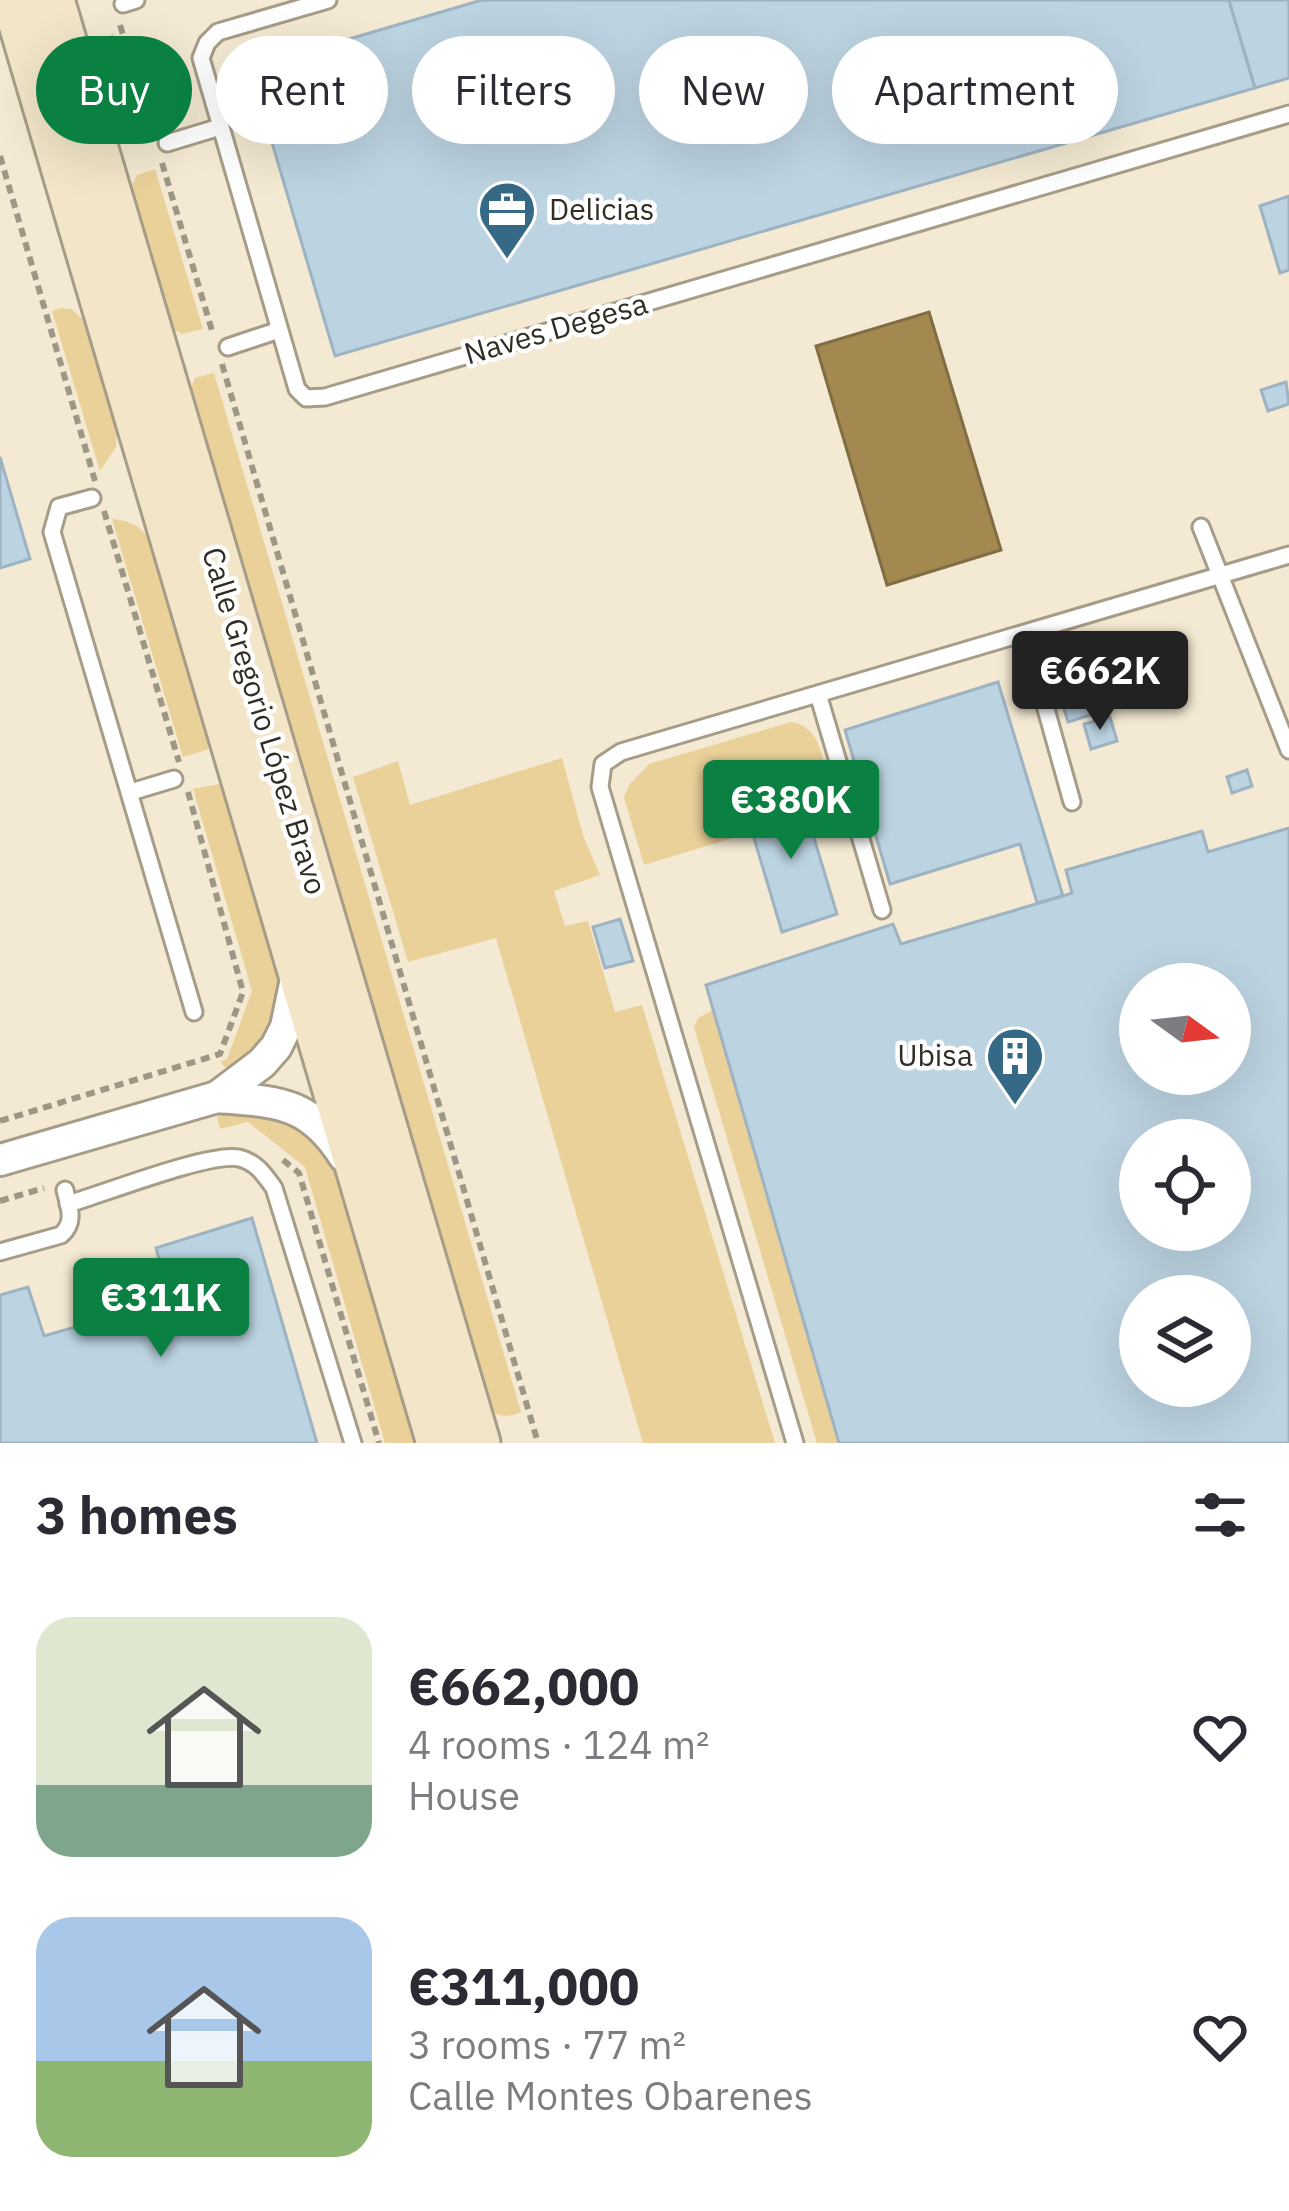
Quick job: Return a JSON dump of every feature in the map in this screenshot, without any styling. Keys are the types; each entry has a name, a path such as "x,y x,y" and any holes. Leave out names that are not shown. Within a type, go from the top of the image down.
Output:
{"main road":[{"name":"Calle Gregorio López Bravo","path":"16,0 440,1443"},
{"name":"Calle Gregorio López Bravo","path":"51,0 477,1443"}],"street":[{"path":"0,1160 217,1097 276,1047 286,1027 299,968"},
{"path":"217,1097 307,1112 328,1130 362,1182"}],"lane":[{"name":"Naves Degesa","path":"216,112 201,58 207,43 218,32 328,0"},
{"name":"Naves Degesa","path":"225,144 297,389 306,398 325,397 1289,114"},
{"path":"228,347 279,330"},
{"path":"92,498 59,507 52,532 194,1012"},
{"path":"1202,526 1289,749"},
{"path":"795,1443 600,787 603,764 621,752 1289,555"},
{"path":"1025,634 1072,802"},
{"path":"818,694 882,910"},
{"path":"131,792 174,779"},
{"path":"0,1252 61,1235 71,1218 65,1192 234,1156 252,1162 274,1188 353,1443"}],"path":[{"path":"124,4 538,1443"},
{"path":"281,1158 298,1173 379,1443"},
{"path":"0,1201 65,1192"}],"shaded area":[{"path":"155,169 203,329 182,334 169,327 130,189 137,175"},
{"path":"71,309 87,323 118,424 116,447 100,471 52,311"},
{"path":"929,312 1001,550 887,585 816,346"},
{"path":"214,373 521,1412 516,1414 503,1416 487,1408 191,403 195,378"},
{"path":"112,519 137,526 154,546 211,741 207,750 183,757"},
{"path":"791,722 814,737 829,784 745,808 752,832 644,865 624,797 649,764"},
{"path":"562,758 583,835 600,875 554,891 565,926 588,921 615,1012 642,1005 775,1443 643,1443 496,938 408,962 353,777 398,761 410,805"},
{"path":"219,784 227,791 281,984 273,1025 228,1070 220,1062 227,1059 252,991 193,789"},
{"path":"713,1010 839,1443 817,1443 694,1027 698,1018"},
{"path":"231,1112 293,1120 332,1156 419,1443 385,1443 305,1167 248,1122 220,1129 217,1117"}],"building":[{"path":"482,0 1229,0 1255,88 1118,128 1118,36 832,36 832,144 1063,144 335,356 272,144 388,144 388,36 359,36"},
{"path":"1229,0 1289,0 1289,78 1255,88"},
{"path":"1289,196 1289,270 1280,273 1260,206"},
{"path":"1286,382 1289,404 1268,411 1261,390"},
{"path":"0,457 30,559 0,568"},
{"path":"1089,653 1106,710 1068,722 1051,665"},
{"path":"998,682 1063,896 1037,903 1020,844 890,884 845,730"},
{"path":"1110,717 1117,741 1091,749 1084,724"},
{"path":"1247,770 1252,786 1232,793 1227,777"},
{"path":"800,792 837,914 782,932 745,808"},
{"name":"Ubisa","path":"1289,828 1289,1443 839,1443 706,985 893,924 901,944 1063,896 1072,893 1066,870 1202,831 1208,852"},
{"path":"620,919 633,961 605,968 593,927"},
{"path":"252,1218 317,1443 0,1443 0,1295 28,1287 44,1336 170,1300 156,1248"}],"place":[{"name":"Delicias","path":"507,261"},
{"name":"Ubisa","path":"1015,1107"}]}
